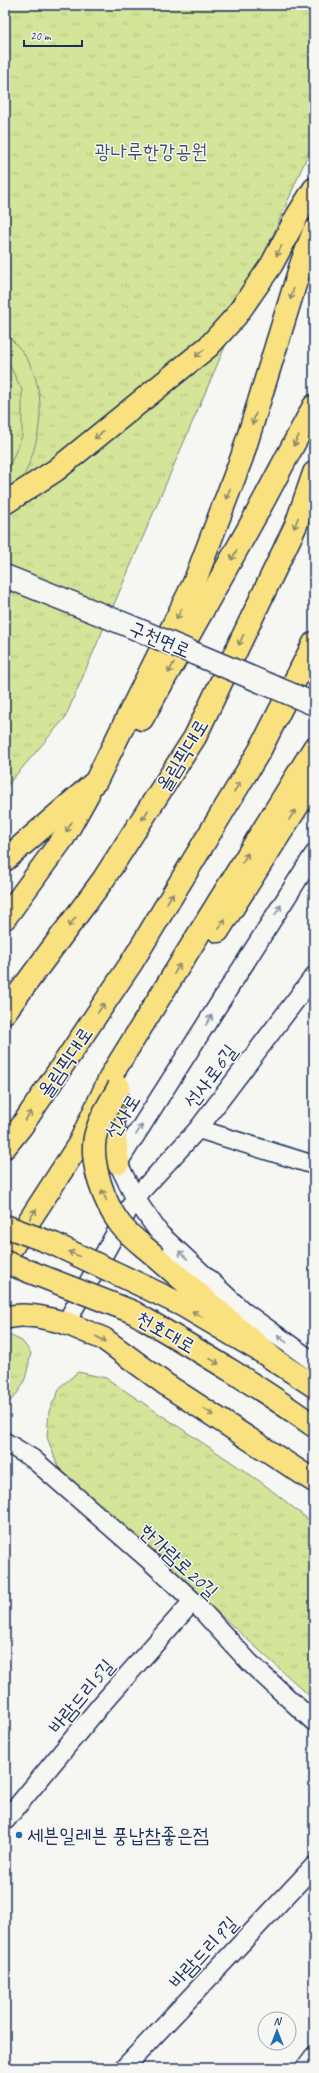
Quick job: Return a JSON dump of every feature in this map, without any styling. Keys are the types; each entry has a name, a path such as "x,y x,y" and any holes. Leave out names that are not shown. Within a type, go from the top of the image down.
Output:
{"main road":[{"path":"5,503 56,470 209,346 236,316 272,264 297,216 314,189"},
{"path":"5,918 64,837 96,781 194,583 242,457 301,265 314,231"},
{"path":"107,760 142,720 257,513 314,406"},
{"name":"올림픽대로","path":"5,1012 103,880 195,737 296,525 314,472"},
{"name":"구천면로","path":"5,576 127,625 314,704"},
{"name":"올림픽대로","path":"5,1147 21,1127 132,962 260,750 314,643"},
{"path":"5,1258 79,1144 314,748"},
{"path":"276,1361 120,1224 104,1196 96,1169 95,1137 109,1104 116,1081 314,780"},
{"path":"11,854 96,781"},
{"path":"116,1081 113,1121 118,1163"},
{"name":"천호대로","path":"5,1226 54,1244 182,1305 276,1361 314,1386"},
{"name":"천호대로","path":"5,1262 133,1312 188,1344 289,1408 314,1426"},
{"path":"5,1318 12,1316 39,1316 66,1323 104,1339 168,1386 314,1481"}],"street":[{"name":"선사로","path":"314,854 118,1163 135,1198 160,1234 237,1306 314,1362"},
{"name":"선사로6길","path":"66,1323 135,1198 198,1129 314,976"},
{"path":"198,1129 314,1165"},
{"name":"한가람로20길","path":"5,1442 33,1459 193,1601 250,1664 314,1722"},
{"name":"바람드리5길","path":"5,1821 100,1706 193,1601"},
{"name":"바람드리9길","path":"124,2068 314,1866"},
{"path":"305,2068 314,2056"}],"green space":[{"name":"광나루한강공원","path":"5,5 314,5 314,140 65,718 5,788"},
{"path":"5,332 20,349 30,364 38,386 40,404 36,442 31,460 15,493 5,508 5,477 22,436 22,390 5,356"},
{"path":"5,1333 22,1341 31,1353 24,1382 18,1393 7,1404 5,1404"},
{"path":"78,1372 106,1378 261,1482 314,1524 314,1700 58,1467 47,1437 49,1411 61,1386"}],"place":[{"name":"세븐일레븐 풍납참좋은점","path":"19,1835"}]}
